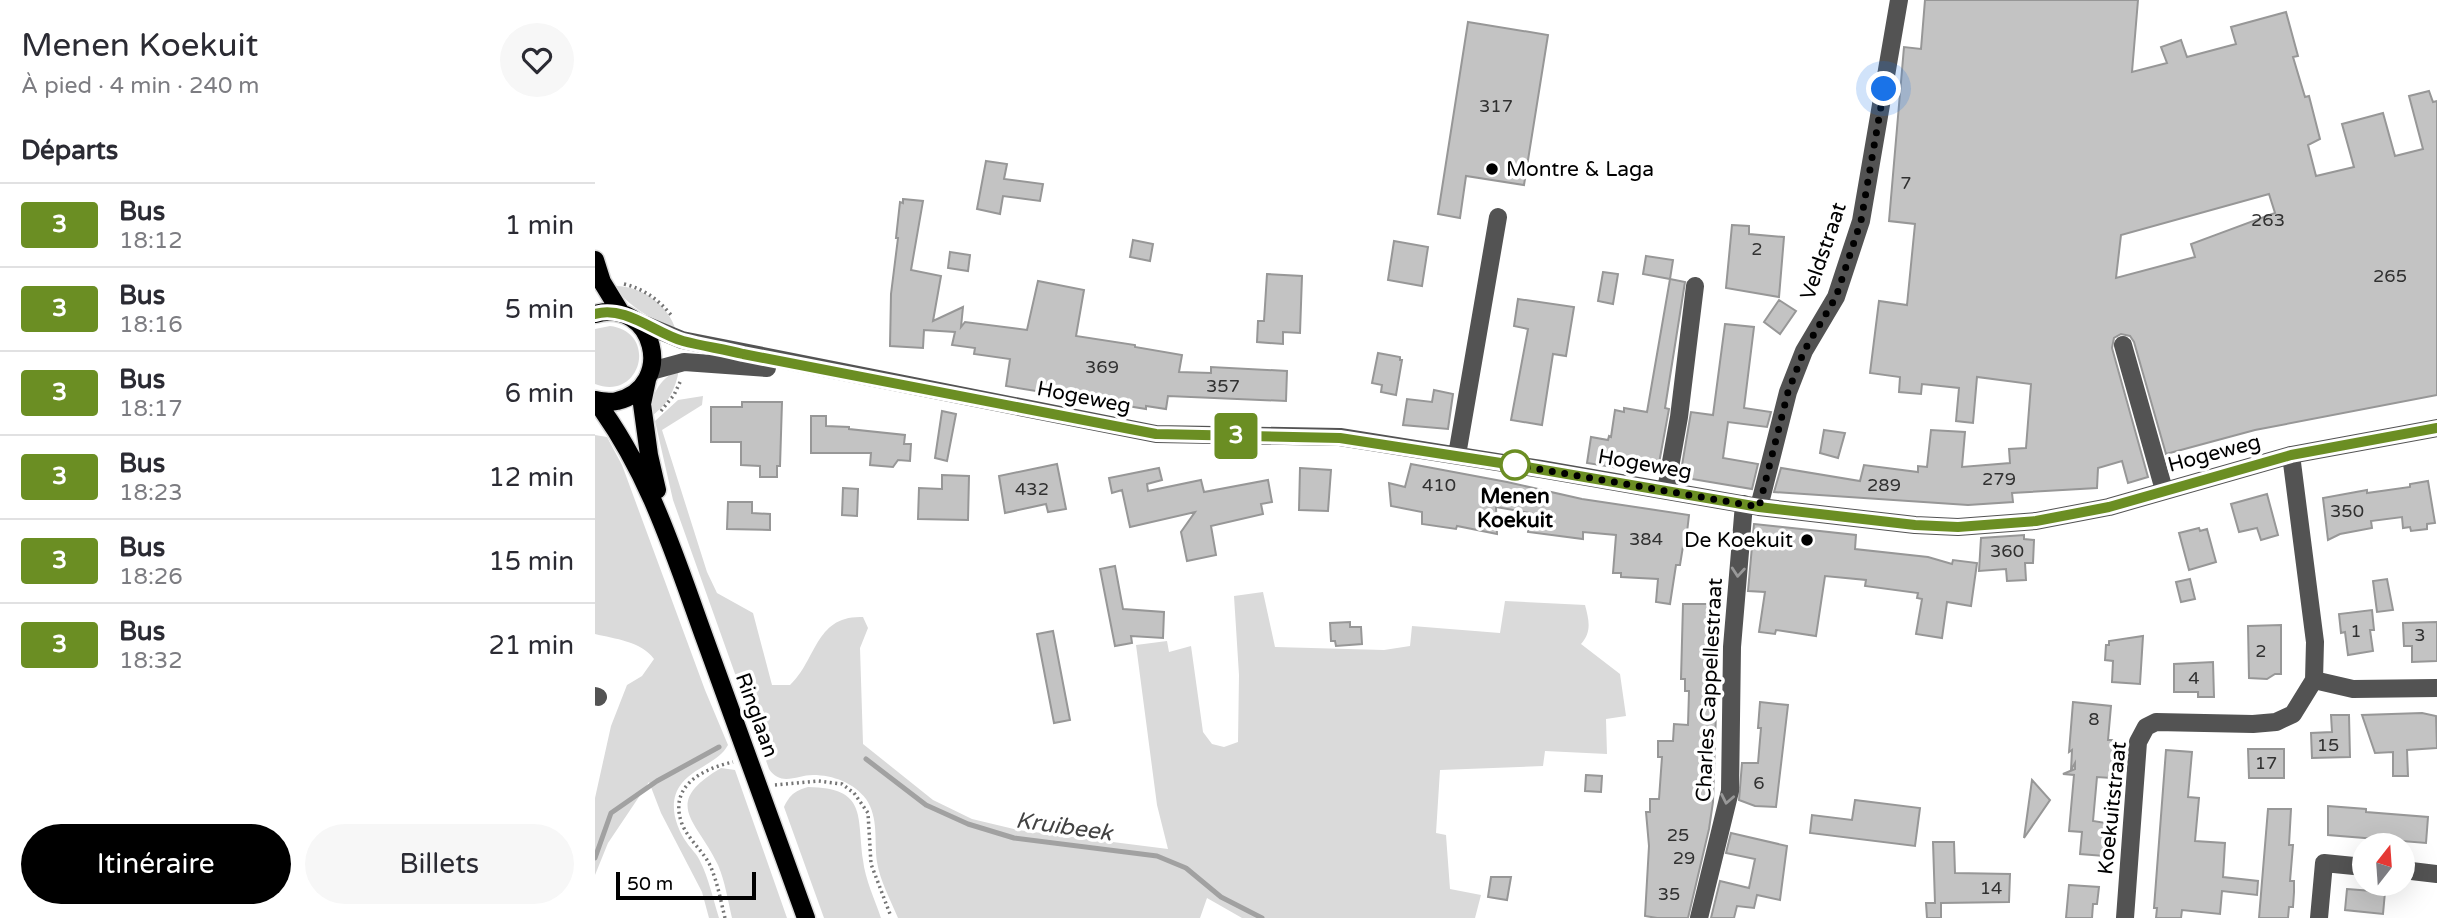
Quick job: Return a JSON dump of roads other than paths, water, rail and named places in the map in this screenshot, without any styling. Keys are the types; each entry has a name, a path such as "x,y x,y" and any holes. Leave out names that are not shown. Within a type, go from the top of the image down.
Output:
{"main road":[{"name":"Ringlaan","path":"595,260 602,282 628,317 645,331 651,344 653,357 642,404 665,527"},
{"path":"595,314 604,311 628,317"},
{"name":"Ringlaan","path":"595,400 616,401 635,393 649,374"},
{"name":"Ringlaan","path":"595,400 619,432 665,527 806,918"}],"street":[{"name":"Veldstraat","path":"1751,505 1788,392 1804,351 1836,297 1861,221 1899,0"},
{"path":"1457,455 1497,217"},
{"path":"1666,490 1679,417 1695,286"},
{"name":"Hogeweg","path":"628,317 681,340 1156,434 1340,438 1751,505 1890,523 1958,527 2036,521 2109,507 2291,455 2437,428"},
{"path":"2123,345 2164,490"},
{"name":"Hogeweg","path":"649,374 684,362 841,373"},
{"name":"Koekuitstraat","path":"2125,918 2138,742 2145,727 2156,722 2276,722 2293,715 2314,680 2315,642 2291,455"},
{"name":"Charles Cappellestraat","path":"1699,918 1730,791 1732,647 1751,505"},
{"path":"2314,680 2353,690 2437,688"},
{"path":"2319,918 2324,863 2352,866"},
{"path":"2415,871 2437,874"}],"waterway":[{"name":"Kruibeek","path":"595,858 611,813 657,781 719,747"},
{"name":"Kruibeek","path":"866,759 926,805 968,824 1014,838 1157,856 1186,868 1221,897 1262,918"}],"place":[{"name":"Montre & Laga","path":"1492,169"},
{"name":"Menen Koekuit","path":"1515,465"},
{"name":"De Koekuit","path":"1807,540"}]}
